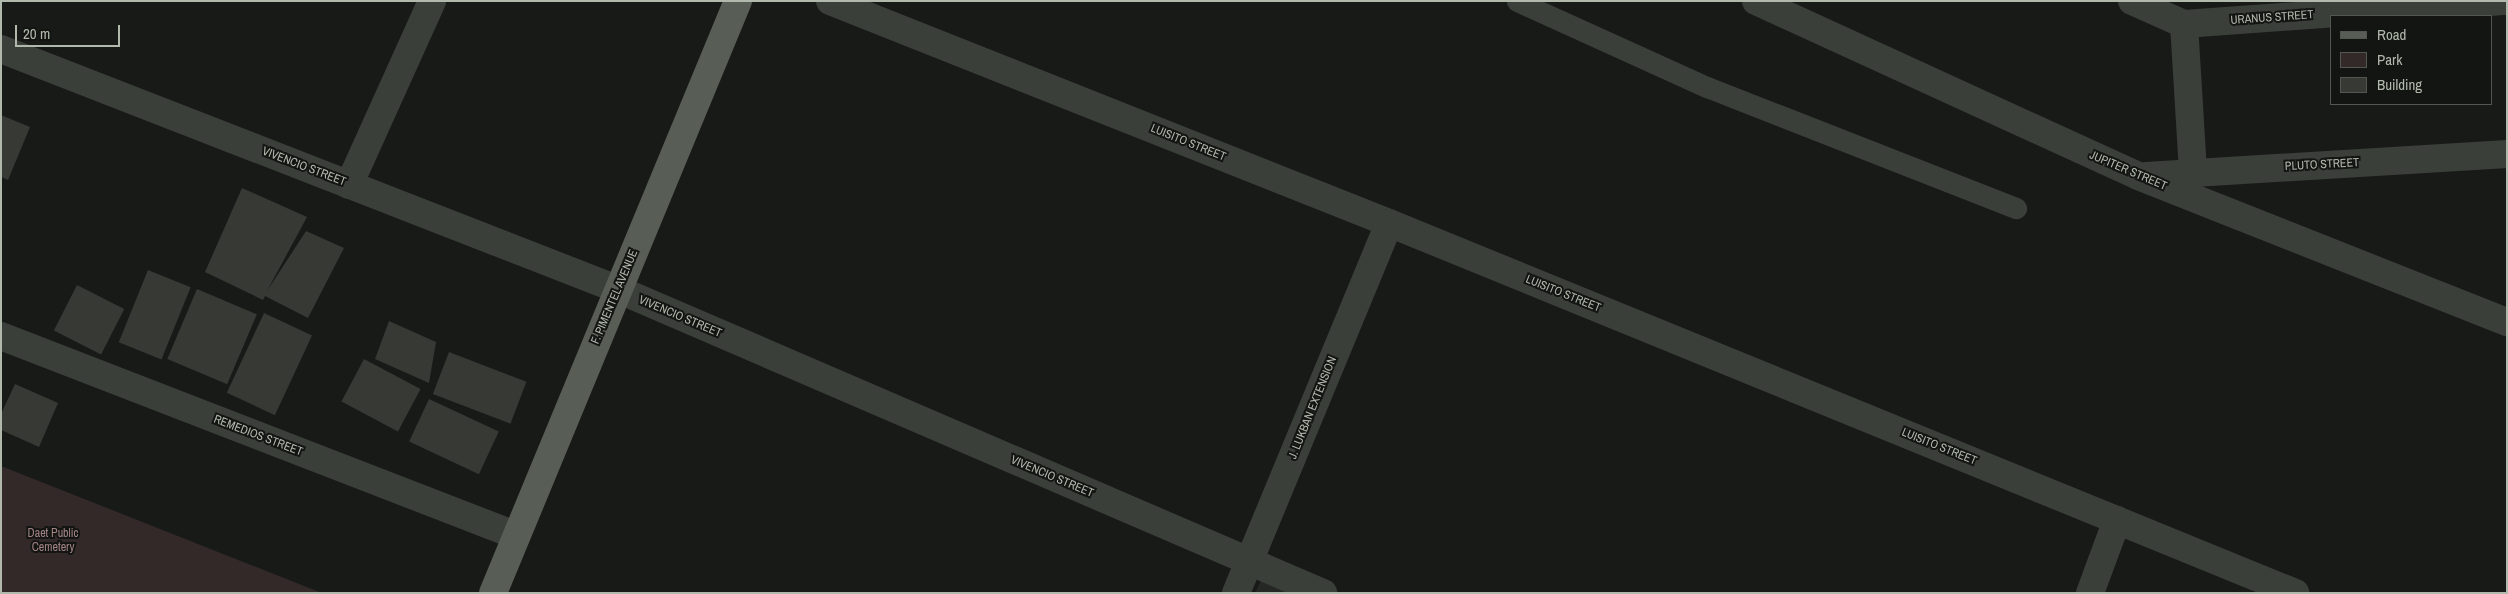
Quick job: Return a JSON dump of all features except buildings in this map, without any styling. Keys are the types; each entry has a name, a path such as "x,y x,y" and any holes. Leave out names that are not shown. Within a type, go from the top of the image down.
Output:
{"main road":[{"name":"F. PIMENTEL AVENUE","path":"493,593 738,1"}],"street":[{"path":"350,185 432,1"},
{"name":"LUISITO STREET","path":"830,1 1389,224 2295,593"},
{"name":"JUPITER STREET","path":"1756,1 2138,176 2507,322"},
{"name":"URANUS STREET","path":"2132,1 2184,24 2506,1"},
{"path":"2184,24 2193,173"},
{"name":"VIVENCIO STREET","path":"1,49 618,289 1324,593"},
{"name":"PLUTO STREET","path":"2138,176 2507,154"},
{"name":"J. LUKBAN EXTENSION","path":"1236,593 1389,224"},
{"name":"REMEDIOS STREET","path":"1,336 516,535"},
{"path":"2090,593 2117,520"}],"lane":[{"path":"1517,1 1707,87 2016,208"}],"shaded area":[{"path":"1263,576 1303,593 1255,593"}],"green space":[{"name":"Daet Public Cemetery","path":"1,466 322,593 1,593"}]}
